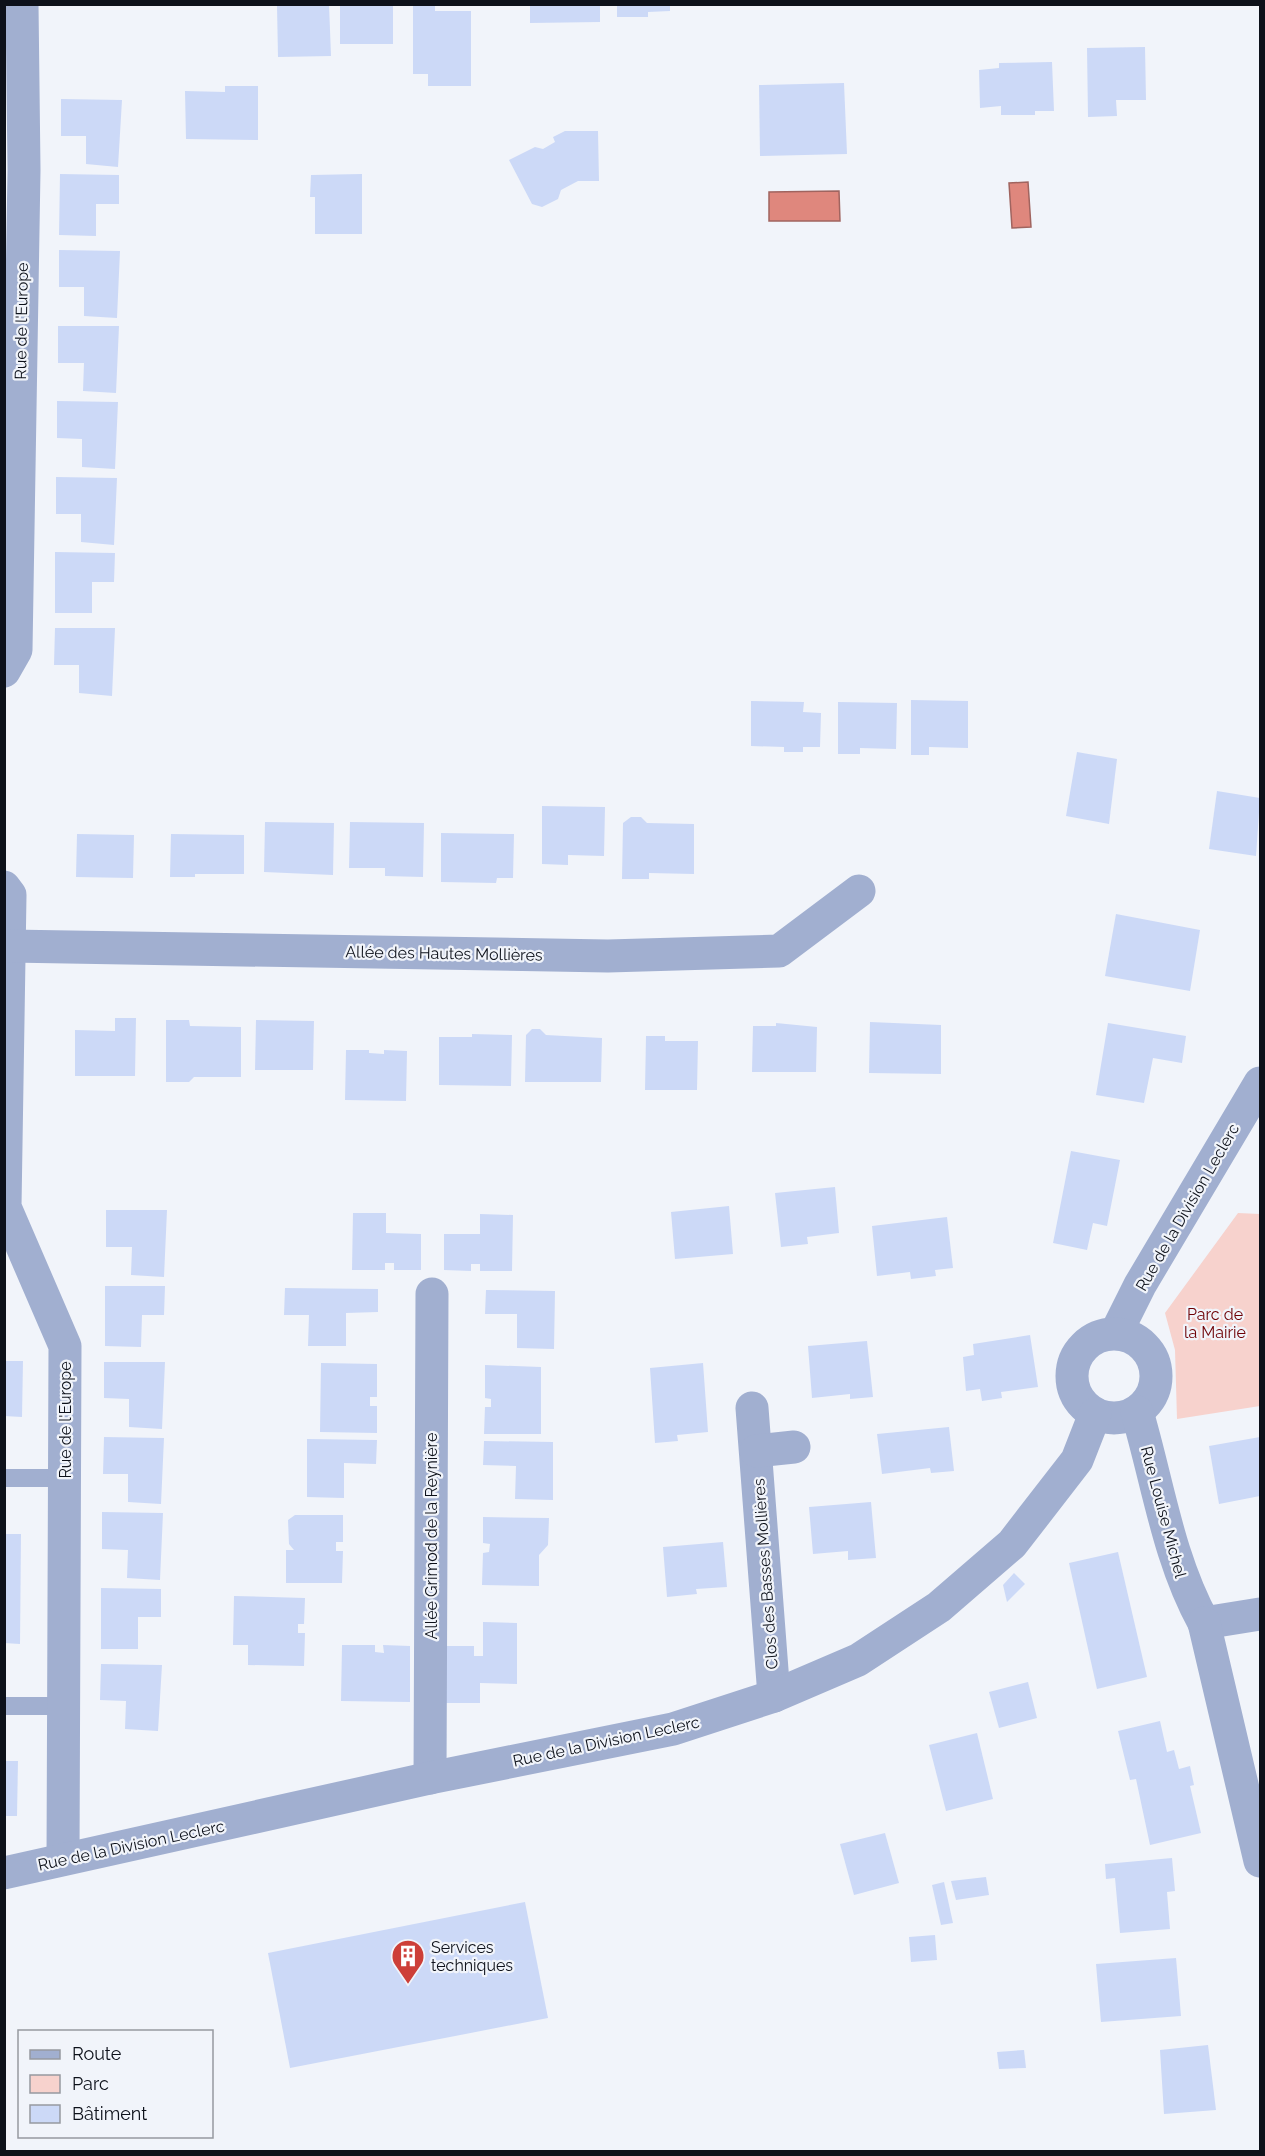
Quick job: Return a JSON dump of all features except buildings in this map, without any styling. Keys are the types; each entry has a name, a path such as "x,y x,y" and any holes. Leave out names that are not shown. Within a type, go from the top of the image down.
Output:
{"street":[{"name":"Rue de l'Europe","path":"4,671 16,650 11,440 14,170 22,4"},
{"name":"Rue de l'Europe","path":"4,887 10,896 5,1207 65,1347 63,1859"},
{"name":"Allée des Hautes Mollières","path":"9,946 608,956 778,951 859,891"},
{"name":"Rue de la Division Leclerc","path":"1116,1333 1140,1285 1260,1083"},
{"name":"Allée Grimod de la Reynière","path":"430,1778 432,1294"},
{"path":"1116,1333 1141,1342 1156,1365 1157,1378 1154,1392 1137,1412 1124,1417 1109,1418 1095,1414 1084,1406 1076,1393 1072,1379 1073,1365 1089,1341 1116,1333"},
{"name":"Clos des Basses Mollières","path":"752,1408 774,1696"},
{"name":"Rue Louise Michel","path":"1137,1412 1177,1566 1186,1592 1204,1623 1260,1861"},
{"name":"Rue de la Division Leclerc","path":"4,1873 430,1778 673,1729 774,1696 858,1660 939,1607 1012,1544 1031,1523 1077,1460 1095,1414"},
{"path":"756,1451 794,1447"},
{"path":"1204,1623 1260,1614"}],"lane":[{"path":"4,1478 64,1478"},
{"path":"4,1706 64,1706"}],"green space":[{"name":"Parc de la Mairie","path":"1238,1213 1260,1214 1260,1406 1177,1419 1175,1350 1165,1313"}],"shaded area":[{"path":"1028,182 1031,227 1012,228 1009,183"},
{"path":"839,191 840,221 769,221 769,192"}],"place":[{"name":"Services techniques","path":"408,1985"}]}
